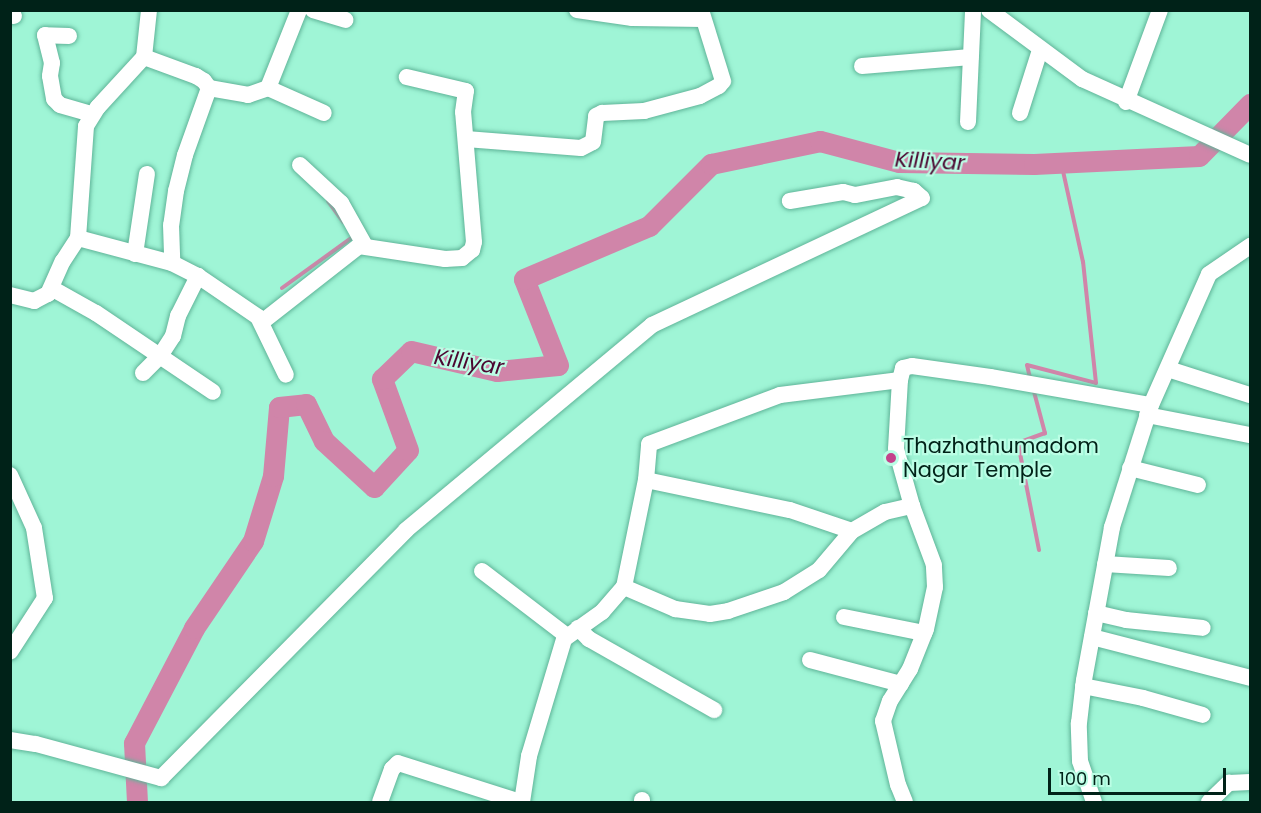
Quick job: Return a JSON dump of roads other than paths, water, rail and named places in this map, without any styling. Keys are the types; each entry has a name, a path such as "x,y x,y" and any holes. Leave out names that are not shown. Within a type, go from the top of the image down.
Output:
{"street":[{"path":"10,294 34,301 44,298 53,289 63,261 78,238 86,126 95,110 144,57 149,10"},
{"path":"268,88 299,10"},
{"path":"313,10 345,20"},
{"path":"466,140 581,148 593,142 596,116 602,113 644,111 700,96 723,81 702,15 632,18 577,10"},
{"path":"968,122 973,10"},
{"path":"989,10 1082,80 1126,102 1207,134 1251,155"},
{"path":"1126,102 1160,10"},
{"path":"69,36 45,35 52,63 50,76 54,99 60,105 95,110"},
{"path":"1020,113 1040,50"},
{"path":"144,57 196,76 209,88 248,95 268,88 324,113"},
{"path":"862,66 971,57"},
{"path":"262,322 355,248 365,246 445,259 462,258 469,253 474,242 463,112 466,91 407,77"},
{"path":"172,263 171,225 176,191 185,155 209,88"},
{"path":"300,165 341,203 365,246"},
{"path":"135,254 147,174"},
{"path":"10,740 36,744 161,778 406,530 651,325 922,198 914,191 897,187 855,195 843,192 790,201"},
{"path":"78,238 172,263 198,276 250,310 262,322 286,375"},
{"path":"1094,802 1080,761 1079,723 1083,686 1112,527 1149,410 1194,303 1209,274 1251,246"},
{"path":"143,373 160,356 173,336 178,316 198,276"},
{"path":"53,289 96,313 213,392"},
{"path":"905,802 885,737 883,722 890,701 910,669 924,633 935,587 934,565 912,506 896,448 900,380 903,368 912,366 1149,410 1251,435"},
{"path":"1168,369 1251,395"},
{"path":"380,802 392,769 398,763 521,802 529,756 560,651 573,632 602,612 624,587 646,480 649,444 780,394 900,380"},
{"path":"1130,468 1198,485"},
{"path":"10,475 34,528 45,598 10,652"},
{"path":"646,480 790,510 852,531"},
{"path":"624,587 675,609 710,614 728,611 784,592 819,570 852,531 885,512 912,506"},
{"path":"1105,564 1169,568"},
{"path":"482,571 573,632 714,710"},
{"path":"1096,613 1126,620 1203,628"},
{"path":"844,617 924,633"},
{"path":"1092,637 1251,678"},
{"path":"810,660 901,684"},
{"path":"1083,686 1143,698 1203,715"},
{"path":"1209,802 1229,783 1251,782"}],"waterway":[{"name":"Killiyar","path":"137,802 134,743 194,628 253,541 273,476 279,407 306,404 324,441 374,487 408,450 382,379 411,351 497,371 558,365 524,279 649,226 711,164 820,141 899,162 1034,164 1199,156 1250,104"},
{"path":"1030,378 1027,365 1096,383 1083,262 1061,162"},
{"path":"328,201 343,222"},
{"path":"282,288 354,236"},
{"path":"1033,388 1045,433 1018,443 1039,550"}],"place":[{"name":"Thazhathumadom Nagar Temple","path":"891,458"}]}
